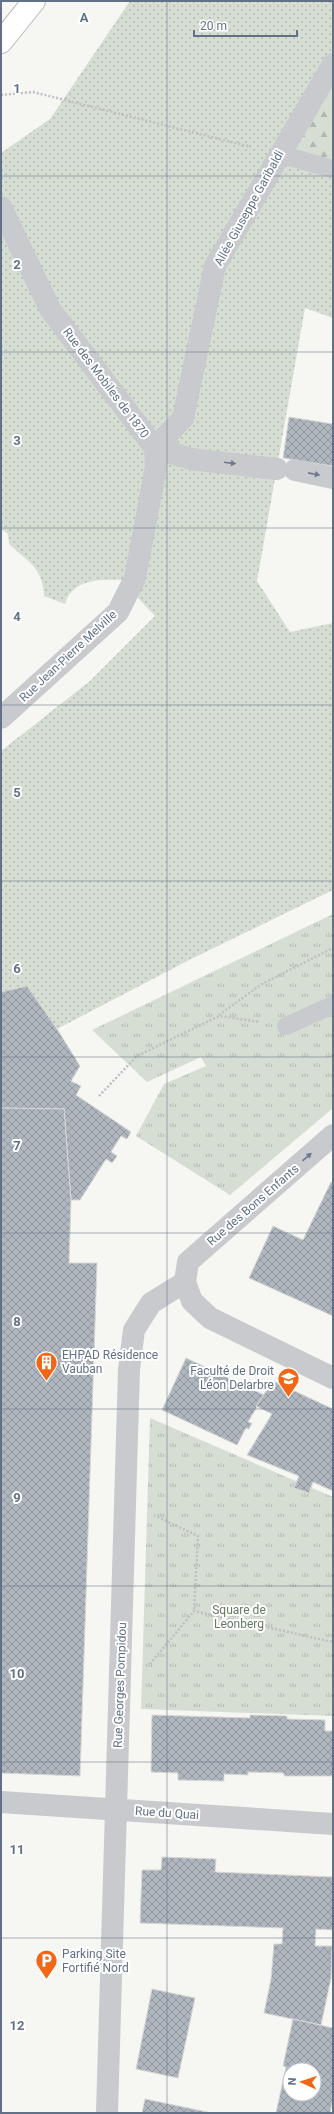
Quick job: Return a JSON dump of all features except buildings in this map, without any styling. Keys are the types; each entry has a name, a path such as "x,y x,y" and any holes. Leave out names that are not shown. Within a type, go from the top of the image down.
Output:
{"main road":[{"path":"1,42 34,1"}],"street":[{"name":"Allée Giuseppe Garibaldi","path":"155,448 183,418 215,266 279,154 333,64"},
{"name":"Rue des Mobiles de 1870","path":"1,208 50,309 155,448 191,459 286,470 333,478"},
{"name":"Rue Jean-Pierre Melville","path":"1,718 118,612 135,578 156,467 155,448"},
{"name":"Rue des Bons Enfants","path":"185,1282 188,1262 333,1135"},
{"path":"185,1282 192,1301 210,1318 333,1378"},
{"name":"Rue Georges Pompidou","path":"107,2113 130,1369 134,1330 151,1303 185,1282"},
{"name":"Rue du Quai","path":"1,1802 333,1824"}],"lane":[{"path":"279,154 333,169"},
{"path":"286,1026 333,1005"}],"path":[{"path":"1,95 33,92 279,154"},
{"path":"99,1096 137,1056 219,1016 262,984 333,948"},
{"path":"219,1016 286,1026"},
{"path":"125,1501 198,1536 194,1611 149,1666"},
{"path":"194,1611 333,1642"}],"green space":[{"path":"130,1 333,1 333,48 293,150 333,160 333,318 305,308 257,581 290,632 333,623 333,890 191,959 57,1029 27,986 1,992 1,751 90,681 155,616 121,580 104,580 88,582 80,585 69,596 65,604 44,596 41,578 33,566 9,544 8,534 1,529 1,153 50,119"},
{"path":"333,48 333,160 293,151"},
{"path":"333,914 333,1108 230,1195 136,1136 164,1084 206,1066 201,1057 147,1082 92,1030"},
{"name":"Square de Leonberg","path":"150,1418 333,1497 333,1716 141,1709"}],"place":[{"name":"EHPAD Résidence Vauban","path":"47,1382"},
{"name":"Faculté de Droit Léon Delarbre","path":"289,1398"},
{"name":"Parking Site Fortifié Nord","path":"46,1980"}]}
